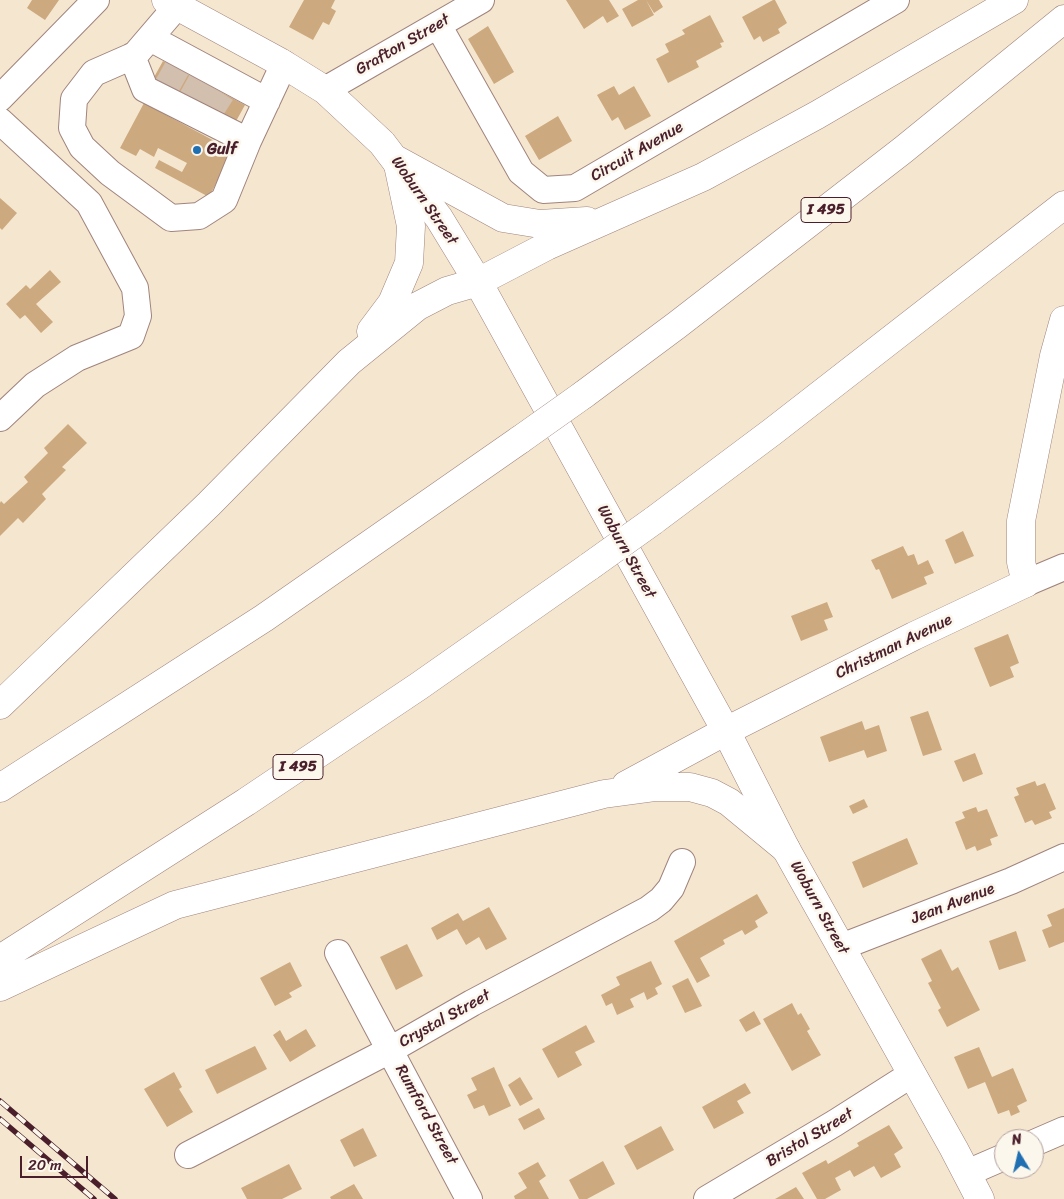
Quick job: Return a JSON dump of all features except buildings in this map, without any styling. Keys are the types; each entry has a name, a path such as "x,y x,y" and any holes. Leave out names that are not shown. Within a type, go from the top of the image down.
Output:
{"main road":[{"path":"0,705 208,504 348,362 418,306 446,291 478,282 548,246 703,178 753,152 1014,0"},
{"name":"Woburn Street","path":"172,3 284,64 326,90 361,121 397,160 439,218 478,282 726,731 786,849 980,1199"},
{"name":"I 495","path":"0,788 264,618 521,439 685,319 903,150 1064,19"},
{"path":"397,160 503,218 540,224 577,223 628,211"},
{"path":"348,362 392,303 410,263 411,226 397,160"},
{"name":"I 495","path":"0,959 246,802 419,686 590,566 772,432 1064,205"},
{"path":"1026,583 1021,562 1022,521 1052,366 1064,320"},
{"name":"Christman Avenue","path":"604,794 625,786 726,731 914,636 1026,583"},
{"path":"0,988 175,905 604,794 656,787 690,787 712,793 729,802 786,849"}],"street":[{"path":"0,98 96,0"},
{"name":"Grafton Street","path":"326,90 481,0"},
{"name":"Circuit Avenue","path":"438,25 521,172 543,190 575,188 896,0"},
{"path":"172,3 150,38 132,56 94,73 74,99 72,128 82,147 110,173 171,218 199,216 224,200 248,140 284,64"},
{"path":"150,38 172,77 206,95 248,140"},
{"path":"132,56 145,89 172,77"},
{"path":"172,77 206,95 266,101"},
{"path":"0,121 89,203 135,288 138,316 131,336 77,358 35,386 0,418"},
{"name":"Christman Avenue","path":"1026,583 1064,566"},
{"name":"Jean Avenue","path":"841,947 1011,881 1064,857"},
{"name":"Crystal Street","path":"188,1155 390,1050 472,1003 656,905 672,888 682,862"},
{"name":"Rumford Street","path":"338,953 469,1199"},
{"name":"Bristol Street","path":"707,1199 836,1123 912,1074"},
{"path":"1044,1139 1064,1130"},
{"path":"966,1173 994,1161"}],"tunnel":[{"path":"167,86 177,68"},
{"path":"191,99 201,81"},
{"path":"211,110 222,93"}],"railway":[{"path":"0,1101 115,1199"},
{"path":"0,1119 94,1199"}],"place":[{"name":"Gulf","path":"197,150"}]}
